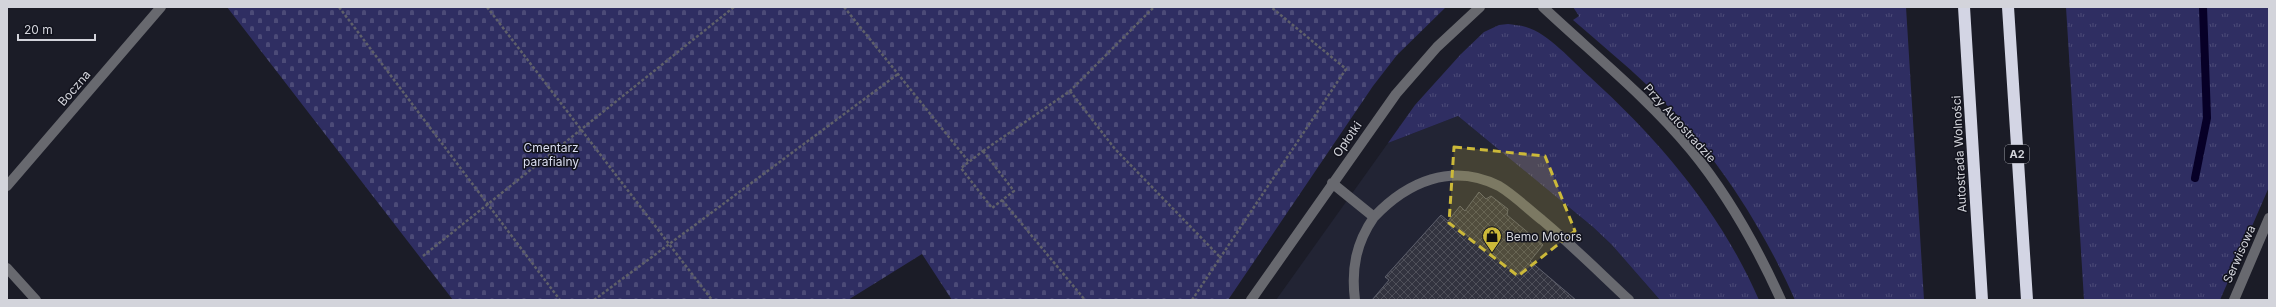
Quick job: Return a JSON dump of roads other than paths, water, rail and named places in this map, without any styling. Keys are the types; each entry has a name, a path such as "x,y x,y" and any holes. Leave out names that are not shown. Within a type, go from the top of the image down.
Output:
{"highway":[{"name":"Autostrada Wolności","path":"1964,7 1982,300"},
{"name":"A2","path":"2008,7 2027,300"}],"street":[{"name":"Boczna","path":"7,186 161,7"},
{"name":"Opłotki","path":"1251,300 1376,120 1417,68 1456,27 1480,7"},
{"name":"Przy Autostradzie","path":"1543,7 1651,107 1691,150 1737,216 1760,256 1781,300"},
{"path":"1355,300 1353,278 1358,247 1364,232 1374,217 1400,193 1429,179 1460,176 1487,181 1514,197 1556,232 1629,300"},
{"path":"1332,183 1374,217"},
{"name":"Serwisowa","path":"2234,300 2269,218"},
{"path":"7,268 36,300"}],"waterway":[{"path":"2195,178 2207,118 2203,7"}],"place":[{"name":"Bemo Motors","path":"1492,253"}],"park label":[{"name":"Cmentarz parafialny","path":"551,154"}]}
